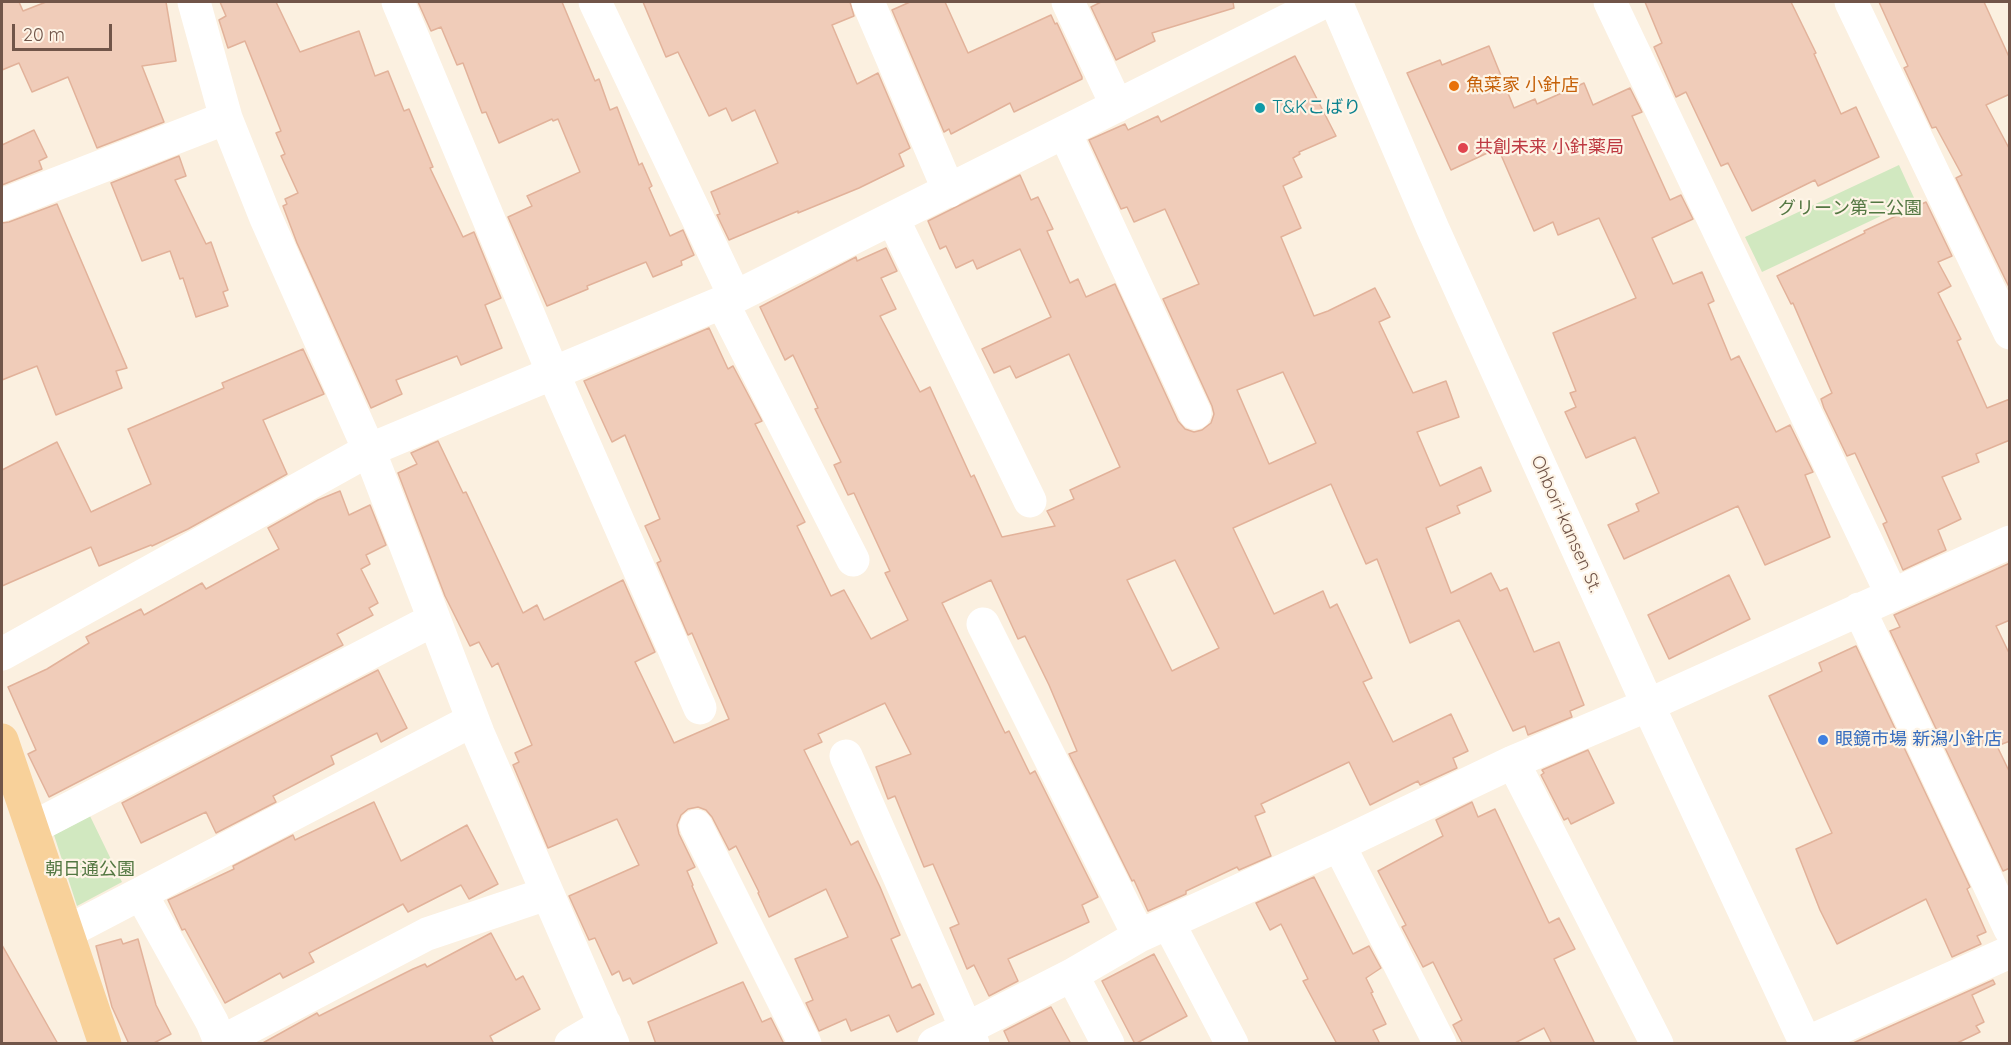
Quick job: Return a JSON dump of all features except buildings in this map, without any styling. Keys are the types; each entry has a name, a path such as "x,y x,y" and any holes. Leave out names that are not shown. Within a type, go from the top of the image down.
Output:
{"main road":[{"path":"2,740 8,781 32,828 105,1044"}],"street":[{"path":"194,2 226,118 265,216 369,450 472,720 609,1034 571,1044"},
{"path":"398,2 553,373 700,708"},
{"path":"595,2 728,300 853,560"},
{"path":"868,2 949,191"},
{"path":"1068,2 1117,106"},
{"path":"2,654 369,450 728,300 1324,2"},
{"name":"Ohbori-kansen St.","path":"1336,2 1433,229 1648,705 1806,1043"},
{"path":"1610,2 1892,595"},
{"path":"1851,2 2010,333"},
{"path":"2,205 226,118"},
{"path":"1065,133 1195,412"},
{"path":"893,219 1030,501"},
{"path":"934,1044 969,1036 1138,936 1339,846 1513,762 1648,705 2010,542"},
{"path":"1806,1043 2007,954 1859,609"},
{"path":"32,828 434,620"},
{"path":"983,624 1138,936"},
{"path":"67,932 472,720"},
{"path":"846,756 969,1036"},
{"path":"1513,762 1657,1044"},
{"path":"696,826 805,1044"},
{"path":"1339,846 1440,1044"},
{"path":"141,894 212,1022 221,1043 427,934 546,894"},
{"path":"1169,924 1232,1044"},
{"path":"1072,975 1108,1044"}],"green space":[{"name":"グリーン第二公園","path":"1899,165 1915,200 1762,272 1745,237"},
{"name":"朝日通公園","path":"90,816 122,882 77,906 54,835"}],"place":[{"name":"魚菜家 小針店","path":"1454,86"},
{"name":"T&Kこばり","path":"1260,108"},
{"name":"共創未来 小針薬局","path":"1463,148"},
{"name":"眼鏡市場 新潟小針店","path":"1823,740"}]}
